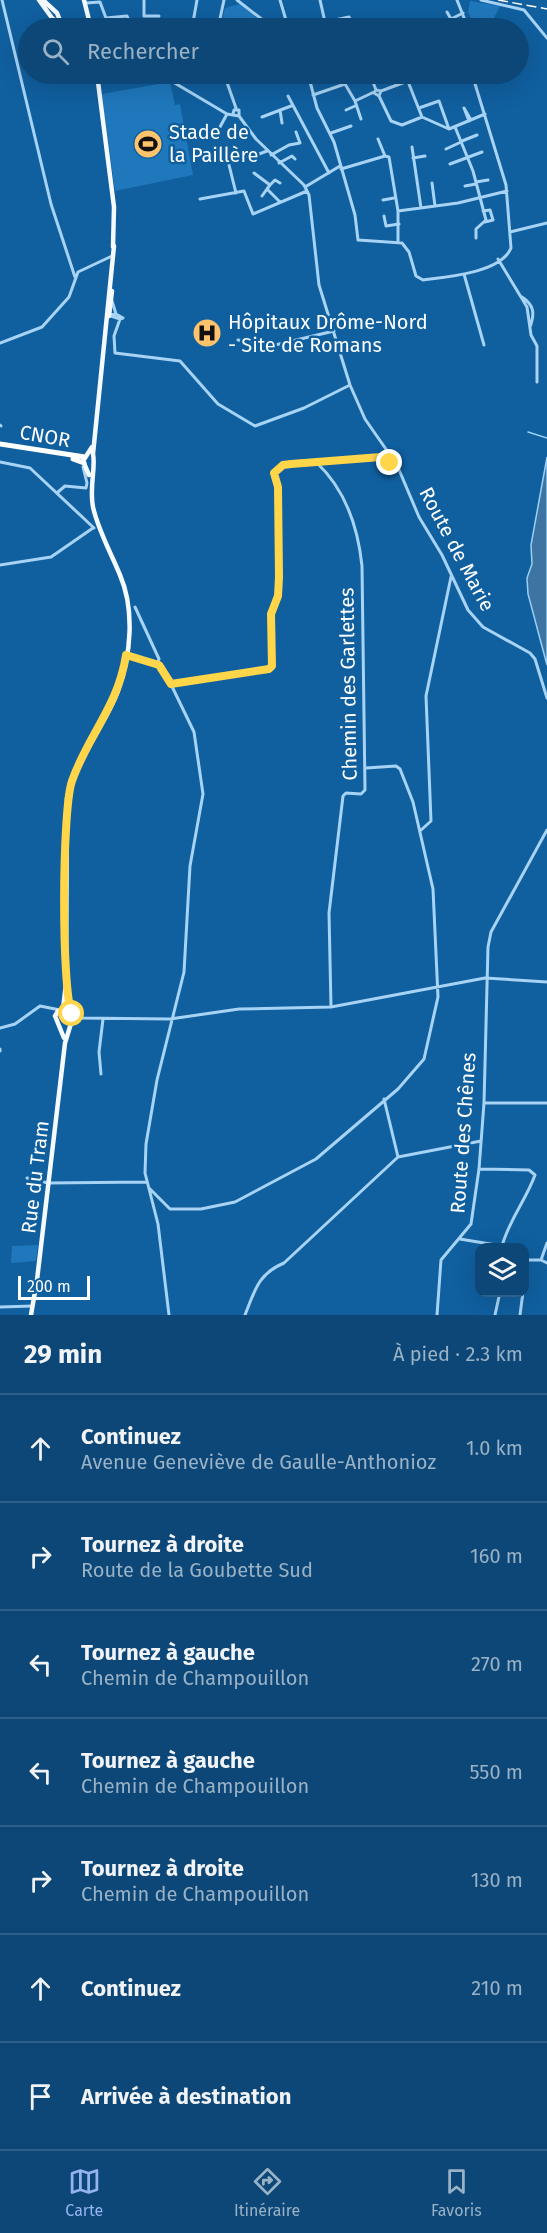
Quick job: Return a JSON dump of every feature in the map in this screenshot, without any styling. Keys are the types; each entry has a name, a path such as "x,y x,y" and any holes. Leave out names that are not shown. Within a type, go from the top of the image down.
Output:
{"highway":[{"name":"CNOR","path":"0,446 87,462"}],"main road":[{"path":"43,2 57,18"},
{"path":"85,2 89,18"},
{"path":"64,1047 60,1026 56,1021 66,983 67,798 76,771 117,693 130,625 128,597 96,526 87,462 95,438 112,289 114,246 114,207 98,84"},
{"path":"108,318 107,305 114,246"},
{"name":"Rue du Tram","path":"31,1315 64,1047 71,1018 66,983"},
{"path":"59,1011 71,1018 60,1026"}],"street":[{"path":"2,0 18,67"},
{"path":"144,0 144,16 159,16"},
{"path":"194,18 197,0"},
{"path":"220,18 225,0"},
{"path":"237,0 260,18"},
{"path":"280,0 285,18"},
{"path":"320,0 324,18"},
{"path":"457,0 465,18"},
{"path":"481,0 524,10 547,38"},
{"path":"85,2 100,2 107,18 127,16 128,18"},
{"path":"447,12 450,18"},
{"path":"453,18 463,13"},
{"path":"22,84 51,204 75,277"},
{"path":"175,84 227,114 239,116 267,151 306,189"},
{"path":"228,84 237,109 240,111 239,116"},
{"path":"310,84 313,95 331,133 355,215 359,241 398,241"},
{"path":"313,95 345,84 355,101 361,119"},
{"path":"373,84 375,91 380,94 391,121 402,125 422,117 449,129 485,114"},
{"path":"380,94 402,84"},
{"path":"409,84 422,117"},
{"path":"378,139 387,157 398,211 398,241 408,252 418,278 464,274 498,260 509,252 507,191 474,84"},
{"path":"355,101 375,91"},
{"path":"288,96 291,106 329,173"},
{"path":"419,108 439,101 449,129"},
{"path":"262,117 291,106"},
{"path":"346,110 356,106"},
{"path":"233,114 237,109"},
{"path":"280,110 282,123"},
{"path":"220,128 227,114"},
{"path":"331,133 351,126"},
{"path":"455,127 476,183 485,222"},
{"path":"271,155 290,145 300,143 296,132"},
{"path":"298,136 307,132"},
{"path":"446,149 477,135"},
{"path":"412,147 421,208"},
{"path":"245,153 248,158 267,151"},
{"path":"450,164 482,152"},
{"path":"279,163 292,156 295,159"},
{"path":"413,158 425,156"},
{"path":"200,199 247,193 253,214 306,189 340,168 387,157"},
{"path":"229,165 236,193"},
{"path":"254,172 270,185"},
{"path":"262,196 275,180 280,183"},
{"path":"465,186 488,180"},
{"path":"432,183 435,206"},
{"path":"267,189 280,202"},
{"name":"Route de Marie","path":"306,189 312,206 318,278 350,385 365,419 397,465 419,518 475,619 532,656 547,698"},
{"path":"398,211 480,198 507,191"},
{"path":"383,200 394,198"},
{"path":"476,238 476,229 485,222 493,220 490,210 483,212"},
{"path":"384,216 386,226 399,224"},
{"path":"510,232 547,223"},
{"path":"0,343 42,327 69,297 75,277 82,268 112,256"},
{"path":"498,260 527,307 530,328 537,346 537,382"},
{"path":"464,274 484,345"},
{"path":"112,289 112,302 118,317 112,346 117,355 176,360 187,368 203,390 218,404 255,426 304,408 350,385"},
{"path":"520,296 532,305 534,313 530,328"},
{"path":"108,318 118,317"},
{"path":"238,340 271,346 334,331"},
{"path":"171,684 265,670 272,666 271,614 278,596 279,577 278,487 273,475 283,465 381,457 394,466 397,465"},
{"path":"0,462 30,468 96,526 51,557 0,565"},
{"path":"58,492 65,486 86,488 87,462"},
{"name":"Chemin des Garlettes","path":"316,462 336,483 354,525 360,554 366,768 363,793 346,793 343,796 329,913 331,1006"},
{"path":"420,831 431,821 426,696 452,575"},
{"path":"135,607 159,658 157,664"},
{"path":"126,655 157,664 165,672 194,732 203,794 190,866 184,972 149,1116 146,1144 147,1182 158,1224 169,1315"},
{"path":"148,1188 170,1209 201,1209 235,1202 316,1159 413,1074 424,1059 434,1022 438,985 433,927 433,889 420,831 400,769 396,766 366,768"},
{"name":"Route des Chênes","path":"437,1315 441,1260 471,1224 479,1169 484,1102 485,978 491,932 547,830"},
{"path":"71,1018 171,1019 239,1009 331,1006 485,978 547,982"},
{"path":"0,1028 15,1024 40,1006 59,1011"},
{"path":"101,1074 99,1052 103,1019"},
{"path":"384,1099 398,1157"},
{"path":"484,1102 547,1103"},
{"path":"245,1315 259,1282 268,1270 284,1263 398,1157 481,1141"},
{"path":"460,1239 502,1246 506,1230 525,1200 535,1175 530,1170 479,1169"},
{"path":"27,1178 49,1183 147,1182"},
{"path":"541,1260 547,1243"},
{"path":"529,1260 541,1260 547,1263"},
{"path":"495,1315 499,1297"},
{"path":"520,1315 522,1297"},
{"path":"0,1307 33,1306"}],"shaded area":[{"path":"470,1 500,6 494,18 471,18 468,12"},
{"path":"240,4 257,18 222,18 225,8"},
{"name":"Stade de la Paillère","path":"170,84 175,105 180,104 193,175 115,191 102,94"},
{"path":"547,457 547,665 528,594 527,578 532,564 531,545"},
{"path":"38,1245 36,1261 11,1263 12,1246"}],"waterway":[{"path":"528,432 547,438"}],"railway":[{"path":"498,0 547,9"}],"place":[{"name":"Stade de la Paillère","path":"148,144"},
{"name":"Hôpitaux Drôme-Nord - Site de Romans","path":"207,333"}],"route":[{"path":"72,1014 66,983 66,805 76,771 117,693 126,655 146,663 159,665 171,684 269,669 272,666 271,614 272,606 278,596 279,577 278,487 274,473 283,465 291,464 381,457 386,458 390,463"}]}
